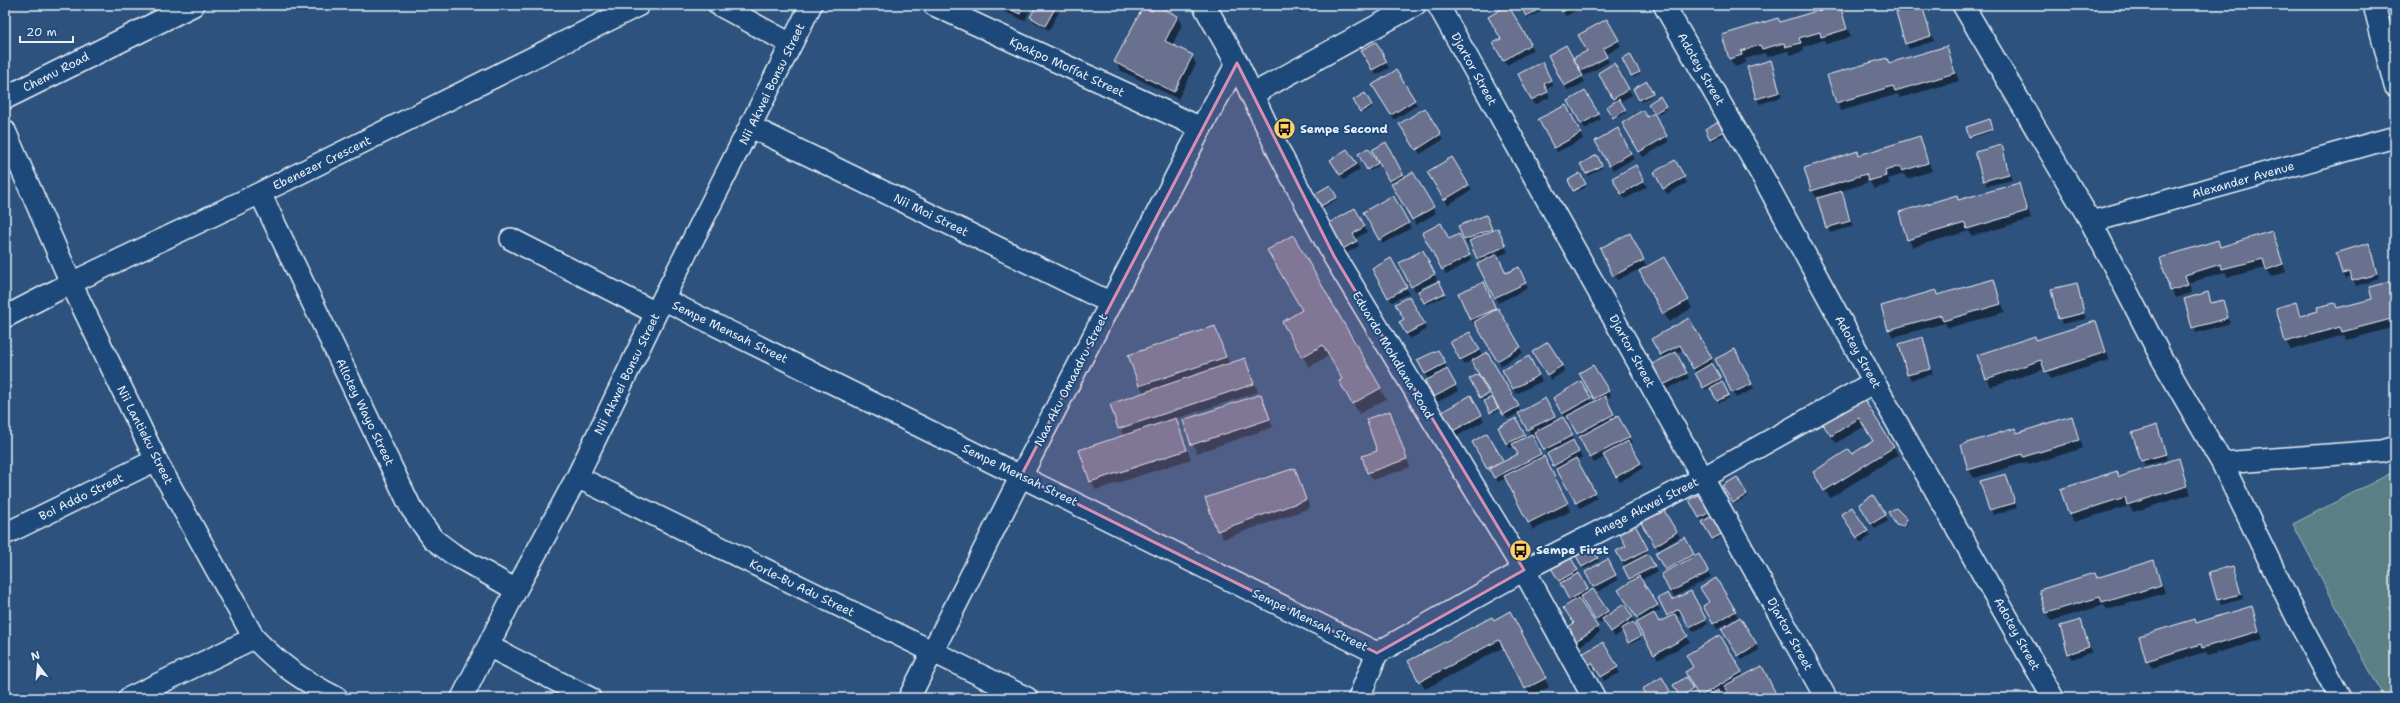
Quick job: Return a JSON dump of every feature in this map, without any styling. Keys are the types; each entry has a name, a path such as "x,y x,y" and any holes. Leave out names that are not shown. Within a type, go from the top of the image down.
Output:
{"main road":[{"name":"Chemu Road","path":"5,98 193,5"},
{"name":"Eduardo Mohdlana Road","path":"1204,5 1237,63 1281,156 1338,263 1524,570 1594,698"}],"street":[{"name":"Ebenezer Crescent","path":"5,317 71,283 260,193 638,5"},
{"path":"719,5 791,44"},
{"name":"Nii Akwei Bonsu Street","path":"462,698 516,590 577,477 660,306 811,5"},
{"name":"Kpakpo Moffat Street","path":"934,5 1201,128"},
{"path":"1251,95 1415,5"},
{"name":"Djartor Street","path":"1438,5 1826,698"},
{"name":"Adotey Street","path":"1664,5 1768,186 1874,382 2053,698"},
{"path":"1963,5 2091,222 2162,359 2222,462 2300,624 2340,698"},
{"path":"2374,5 2395,86"},
{"name":"Naa Aku Omaadru Street","path":"909,698 1021,476 1201,128 1237,63"},
{"name":"Nii Moi Street","path":"751,127 1111,303"},
{"name":"Nii Lantieku Street","path":"5,131 71,283 156,460 254,638 276,660 300,678 337,698"},
{"name":"Alexander Avenue","path":"2091,222 2395,137"},
{"name":"Allotey Wayo Street","path":"260,193 411,508 433,539 453,554 516,590"},
{"name":"Sempe Mensah Street","path":"511,239 660,306 1021,476 1377,653"},
{"name":"Anege Akwei Street","path":"1377,653 1524,570 1703,478 1874,382"},
{"path":"2222,462 2382,451 2395,447"},
{"name":"Boi Addo Street","path":"5,534 156,460"},
{"name":"Korle-Bu Adu Street","path":"577,477 1027,698"},
{"path":"129,698 254,638"},
{"path":"488,646 590,698"},
{"path":"1359,698 1377,653"}],"highlighted area":[{"path":"1237,63 1334,256 1524,570 1377,653 1021,476"}],"green space":[{"path":"2395,471 2395,698 2384,698 2293,524"}],"building":[{"path":"1001,5 1024,5 1020,14"},
{"path":"1037,5 1057,5 1045,26 1030,17"},
{"path":"1155,5 1178,16 1165,41 1193,55 1174,92 1114,62 1143,7 1152,11"},
{"path":"1508,5 1531,44 1503,61 1493,43 1501,39 1488,17"},
{"path":"1520,5 1540,5 1542,8 1526,16"},
{"path":"1558,5 1574,5 1562,12"},
{"path":"1840,5 1847,29 1821,37 1820,32 1799,38 1801,43 1785,47 1784,43 1762,49 1760,45 1741,51 1742,55 1729,59 1722,35 1778,18 1780,22"},
{"path":"1922,5 1931,36 1905,44 1896,12"},
{"path":"1607,19 1619,40 1603,49 1607,57 1581,71 1573,58 1587,51 1578,35"},
{"path":"1376,42 1387,62 1372,70 1361,50"},
{"path":"1566,45 1583,76 1564,86 1548,55"},
{"path":"1947,46 1955,73 1895,91 1893,86 1836,103 1827,75 1887,58 1889,63"},
{"path":"1630,54 1640,72 1631,76 1622,59"},
{"path":"1771,60 1780,92 1756,99 1747,67"},
{"path":"1542,62 1551,80 1544,84 1548,92 1531,100 1518,74"},
{"path":"1614,63 1629,89 1613,99 1598,73"},
{"path":"1396,70 1415,100 1391,115 1372,85"},
{"path":"1647,81 1653,93 1639,100 1633,89"},
{"path":"1585,91 1599,114 1581,124 1568,101"},
{"path":"1365,93 1372,105 1360,112 1353,100"},
{"path":"1660,96 1666,106 1655,113 1648,104"},
{"path":"1619,99 1626,110 1613,118 1606,107"},
{"path":"1566,105 1581,133 1554,148 1538,119"},
{"path":"1425,108 1441,134 1416,150 1399,124"},
{"path":"1643,110 1647,117 1654,113 1667,136 1639,152 1622,123"},
{"path":"1990,119 1993,129 1969,137 1966,127"},
{"path":"1719,121 1725,131 1710,139 1705,129"},
{"path":"1618,128 1631,153 1609,166 1595,141"},
{"path":"1920,136 1928,163 1902,171 1900,166 1885,171 1886,176 1868,181 1866,174 1811,191 1804,168 1858,151 1859,155"},
{"path":"1386,142 1403,174 1389,181 1372,150"},
{"path":"2002,145 2009,174 1983,181 1975,152"},
{"path":"1368,148 1378,163 1367,170 1358,154"},
{"path":"1347,149 1357,164 1340,175 1330,160"},
{"path":"1597,155 1602,165 1586,174 1580,164"},
{"path":"1452,157 1469,185 1444,200 1427,172"},
{"path":"1675,160 1685,177 1663,189 1654,172"},
{"path":"1636,165 1644,181 1621,194 1612,178"},
{"path":"1413,172 1434,207 1412,220 1391,184"},
{"path":"1580,173 1586,184 1573,191 1568,180"},
{"path":"2019,183 2027,211 1967,229 1965,223 1907,240 1899,212 1957,195 1958,200"},
{"path":"1330,185 1337,197 1319,207 1313,195"},
{"path":"1842,191 1850,221 1826,228 1817,198"},
{"path":"1393,195 1409,223 1379,240 1363,212"},
{"path":"1355,208 1365,226 1353,234 1357,241 1341,250 1327,224"},
{"path":"1486,215 1492,229 1464,240 1458,226"},
{"path":"1441,223 1449,239 1459,234 1470,255 1442,270 1422,233"},
{"path":"1498,228 1506,246 1477,259 1469,241"},
{"path":"2272,231 2283,264 2266,270 2263,259 2222,269 2221,264 2185,275 2188,285 2170,291 2160,258 2218,240 2220,247"},
{"path":"1630,233 1644,260 1613,276 1600,248"},
{"path":"1293,235 1381,388 1352,404 1339,381 1342,379 1323,345 1302,357 1282,322 1302,310 1267,250"},
{"path":"2369,243 2377,274 2352,281 2350,272 2342,274 2336,253"},
{"path":"1423,250 1435,274 1411,287 1399,263"},
{"path":"1497,254 1506,273 1519,267 1526,283 1494,298 1477,264"},
{"path":"1664,257 1689,300 1663,314 1639,271"},
{"path":"1391,258 1407,287 1388,298 1372,269"},
{"path":"1994,279 2001,304 1943,321 1941,315 1888,330 1881,306 1936,290 1937,295"},
{"path":"1439,281 1445,293 1424,303 1418,291"},
{"path":"1484,282 1496,309 1470,320 1458,293"},
{"path":"2389,282 2395,304 2395,318 2342,332 2340,327 2285,342 2276,308 2296,302 2300,316 2318,311 2317,307 2335,303 2337,308 2372,299 2369,287"},
{"path":"2077,283 2084,313 2058,319 2051,289"},
{"path":"2208,292 2211,303 2223,300 2228,318 2192,328 2184,299"},
{"path":"1409,296 1425,324 1406,334 1399,322 1404,319 1395,304"},
{"path":"1498,308 1521,347 1497,361 1474,322"},
{"path":"1689,318 1712,358 1693,369 1680,345 1660,355 1651,339"},
{"path":"2096,321 2106,352 2045,372 2041,360 1986,379 1977,355 2035,336 2036,340"},
{"path":"1215,326 1226,357 1139,386 1128,355"},
{"path":"1470,332 1480,350 1460,360 1450,342"},
{"path":"1923,337 1931,369 1907,375 1899,344"},
{"path":"1548,342 1563,365 1547,375 1532,352"},
{"path":"1735,349 1752,384 1732,393 1715,359"},
{"path":"1438,350 1446,363 1425,374 1417,360"},
{"path":"1487,352 1519,406 1503,415 1471,361"},
{"path":"1676,352 1687,373 1663,385 1652,364"},
{"path":"1529,356 1539,375 1513,389 1502,370"},
{"path":"1245,358 1254,384 1118,429 1110,404"},
{"path":"1712,363 1721,378 1703,388 1695,373"},
{"path":"1593,365 1609,391 1594,399 1579,373"},
{"path":"1447,369 1456,385 1434,397 1425,381"},
{"path":"1478,374 1489,394 1480,398 1469,379"},
{"path":"1581,381 1591,398 1562,414 1553,398"},
{"path":"1722,381 1729,395 1717,401 1710,388"},
{"path":"1261,394 1270,419 1191,445 1183,420"},
{"path":"1471,395 1482,415 1451,432 1440,413"},
{"path":"1605,396 1614,414 1577,434 1567,416"},
{"path":"1862,396 1894,447 1824,491 1813,472 1849,449 1852,454 1873,441 1859,418 1831,436 1821,422"},
{"path":"1492,397 1498,408 1490,413 1484,401"},
{"path":"1545,398 1555,416 1527,430 1518,413"},
{"path":"1390,411 1407,459 1367,473 1362,456 1377,451 1366,419"},
{"path":"1618,416 1630,437 1590,458 1579,437"},
{"path":"2072,416 2079,440 2023,457 2022,454 1968,470 1961,445 2015,428 2017,433"},
{"path":"1563,417 1573,435 1544,450 1534,432"},
{"path":"1176,418 1187,450 1090,482 1079,450"},
{"path":"1516,418 1525,435 1506,444 1498,427"},
{"path":"2157,425 2166,454 2141,461 2132,433"},
{"path":"1487,433 1503,460 1487,469 1472,442"},
{"path":"1532,434 1541,454 1494,478 1489,469 1518,454 1512,444"},
{"path":"1573,440 1579,452 1553,466 1547,454"},
{"path":"1628,441 1641,463 1616,477 1603,455"},
{"path":"1544,456 1568,503 1528,523 1504,476"},
{"path":"1576,458 1595,492 1576,503 1556,469"},
{"path":"2179,458 2187,486 2127,505 2125,497 2069,515 2060,489 2117,471 2119,477"},
{"path":"1295,468 1306,500 1217,531 1205,498"},
{"path":"2006,474 2015,503 1989,510 1980,481"},
{"path":"1737,477 1747,494 1733,503 1722,486"},
{"path":"1702,493 1712,511 1699,518 1689,500"},
{"path":"1873,495 1886,515 1871,524 1859,504"},
{"path":"1660,504 1677,532 1655,546 1638,518"},
{"path":"1852,507 1868,531 1857,538 1841,514"},
{"path":"1896,508 1907,519 1903,527 1896,525 1888,512"},
{"path":"1719,512 1724,533 1712,539 1702,522"},
{"path":"1633,521 1648,549 1622,562 1616,551 1626,546 1617,529"},
{"path":"1685,537 1694,554 1665,570 1655,553"},
{"path":"1589,542 1598,558 1582,567 1573,550"},
{"path":"1648,554 1655,566 1629,579 1623,567"},
{"path":"1699,554 1709,572 1670,592 1661,574"},
{"path":"1571,558 1578,570 1559,581 1551,568"},
{"path":"1608,559 1616,575 1593,587 1585,572"},
{"path":"2154,560 2161,585 2102,603 2100,597 2046,613 2039,590 2094,573 2096,578"},
{"path":"2233,566 2241,594 2217,600 2209,572"},
{"path":"1579,573 1588,589 1569,600 1560,583"},
{"path":"1639,576 1658,605 1637,618 1618,590"},
{"path":"1716,578 1736,611 1713,624 1703,606 1709,602 1700,588"},
{"path":"1593,589 1608,611 1595,620 1580,597"},
{"path":"1691,591 1706,619 1689,627 1679,609 1667,616 1658,598 1668,593 1672,600"},
{"path":"1578,598 1598,627 1576,641 1567,628 1574,623 1563,608"},
{"path":"1624,604 1633,617 1611,632 1602,619"},
{"path":"2252,606 2259,631 2202,648 2201,644 2146,661 2139,636 2195,619 2196,623"},
{"path":"1510,611 1546,678 1525,689 1499,640 1419,682 1408,661 1492,617 1494,620"},
{"path":"1654,613 1659,622 1675,614 1688,636 1654,655 1636,623"},
{"path":"1740,617 1757,644 1738,656 1721,629"},
{"path":"2081,620 2089,647 2068,654 2060,626"},
{"path":"1633,622 1641,636 1628,643 1621,629"},
{"path":"1720,635 1742,672 1699,697 1685,672 1693,667 1686,655"},
{"path":"1603,642 1618,667 1601,677 1592,663 1586,666 1580,655"},
{"path":"1762,666 1778,698 1737,698 1735,693 1729,696 1724,686"},
{"path":"1662,677 1670,691 1657,698 1647,698 1642,689"},
{"path":"1686,677 1693,689 1680,697 1673,685"},
{"path":"1718,690 1722,698 1702,698"}],"place":[{"name":"Sempe Second","path":"1285,129"},
{"name":"Sempe First","path":"1521,550"}]}
